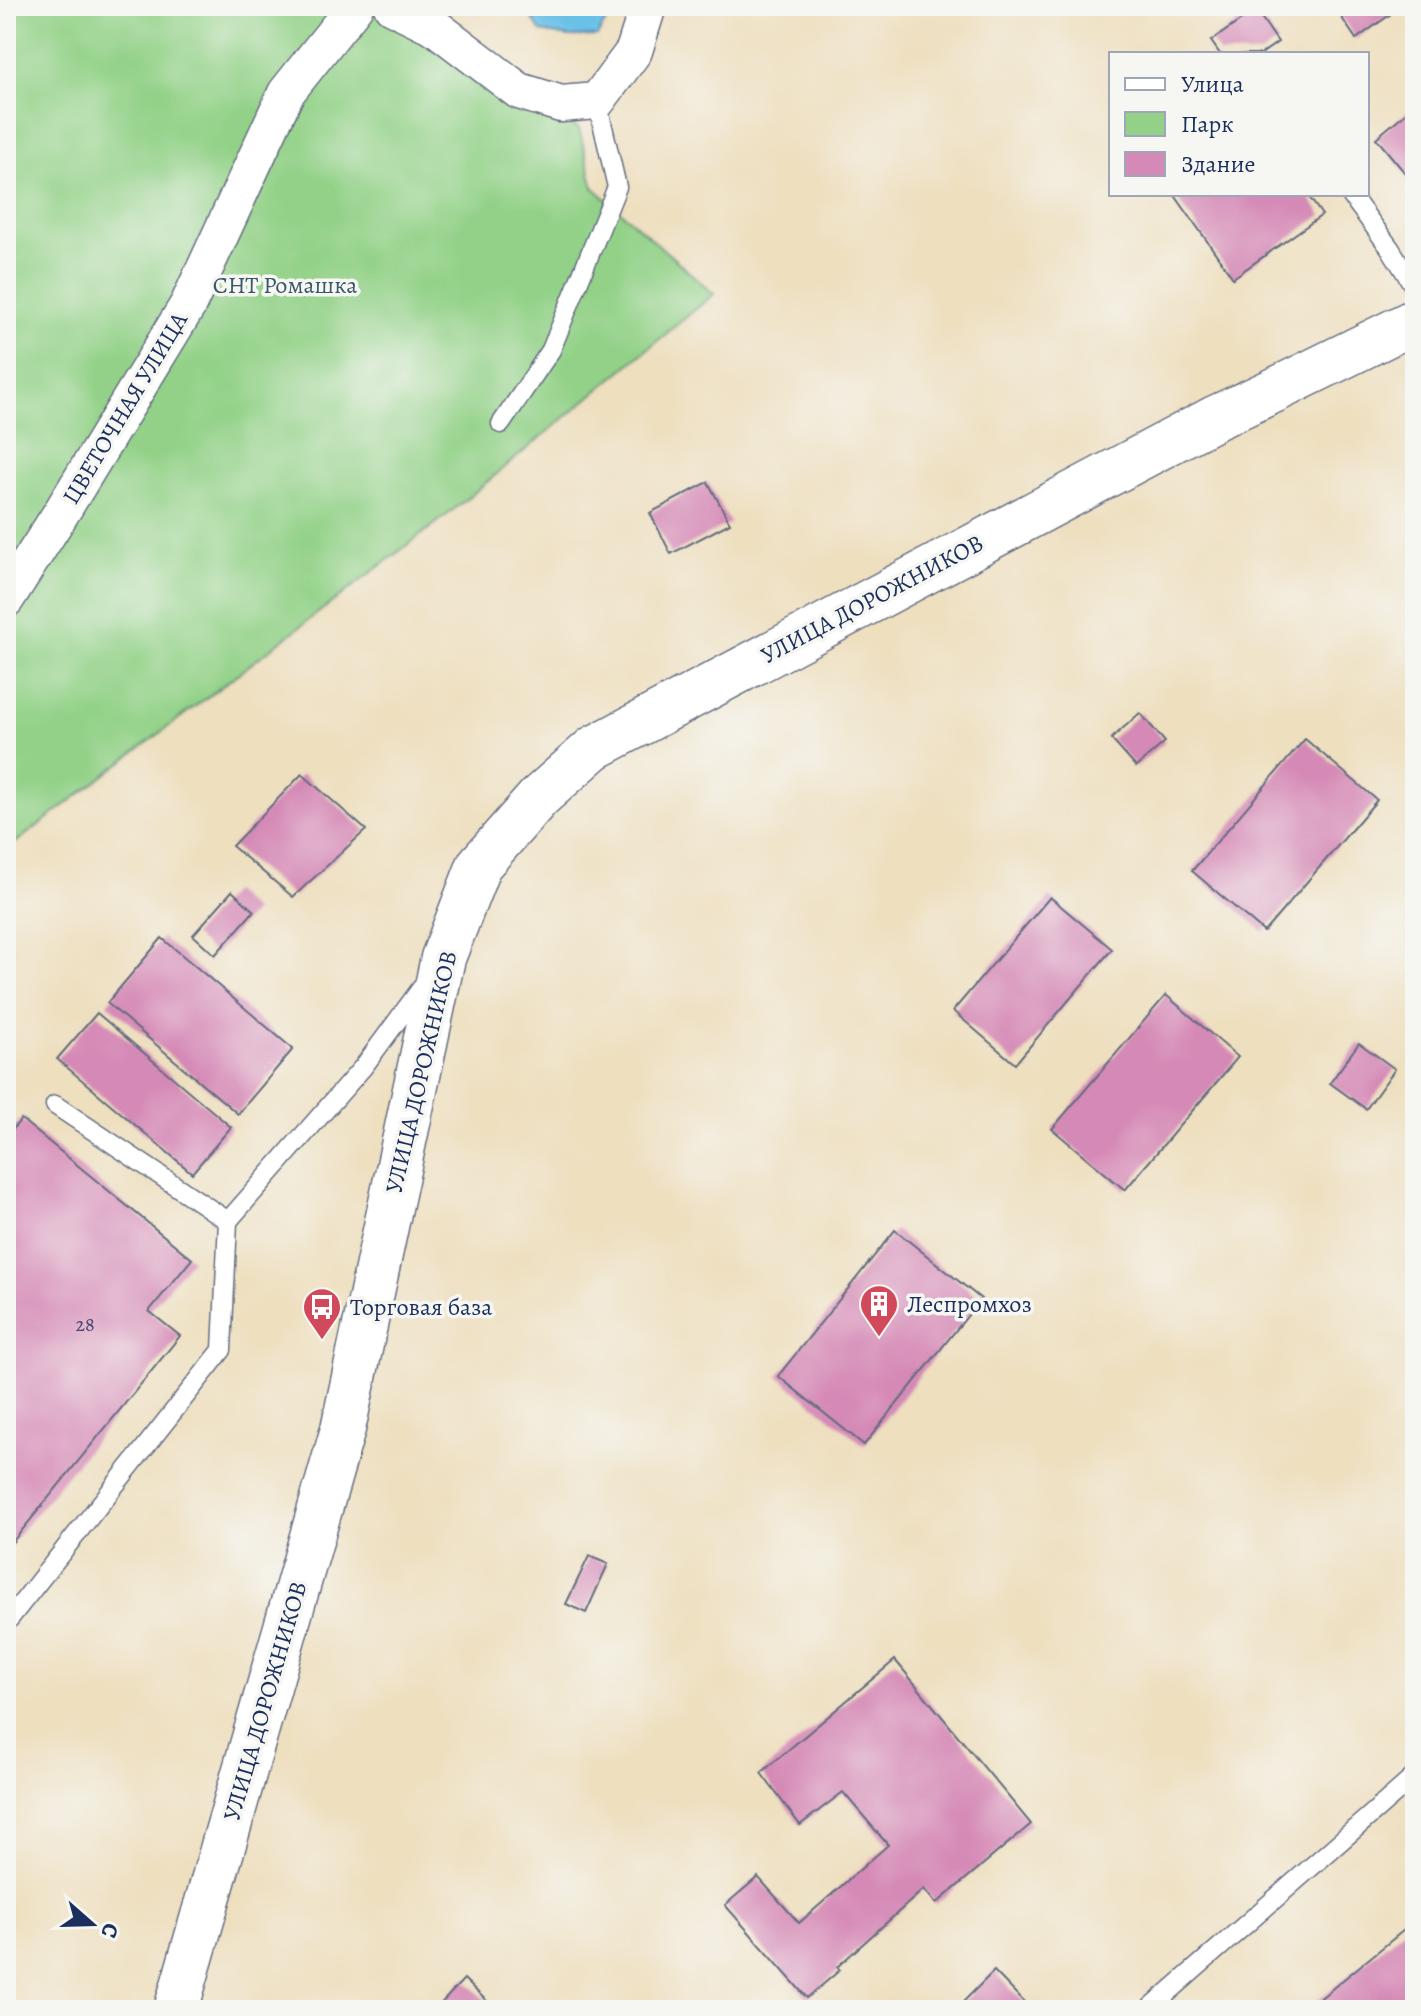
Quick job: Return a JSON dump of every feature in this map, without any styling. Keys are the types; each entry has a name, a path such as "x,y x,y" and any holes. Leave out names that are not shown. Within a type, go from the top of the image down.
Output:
{"street":[{"name":"ЦВЕТОЧНАЯ УЛИЦА","path":"6,599 188,305 286,93 355,6"},
{"path":"392,6 435,27 519,91 561,104 597,101 634,51 648,6"},
{"name":"УЛИЦА ДОРОЖНИКОВ","path":"176,2010 343,1429 443,958 479,865 539,797 594,748 1215,418 1415,321"}],"lane":[{"path":"501,424 551,350 617,187 597,101"},
{"path":"1351,196 1415,288"},
{"path":"6,1623 222,1350 228,1221 364,1066 443,958"},
{"path":"55,1105 228,1221"},
{"path":"1148,2010 1415,1776"}],"green space":[{"name":"СНТ Ромашка","path":"6,6 367,6 387,22 579,129 594,188 714,294 447,515 6,850"}],"water":[{"path":"525,6 615,6 597,36 570,37 541,32"}],"building":[{"path":"1334,6 1402,6 1356,39"},
{"path":"1256,10 1278,42 1264,52 1219,52 1211,41"},
{"path":"1415,105 1415,185 1376,138"},
{"path":"1175,196 1308,196 1322,215 1233,278"},
{"path":"708,482 730,523 671,554 650,513"},
{"path":"1140,713 1165,742 1136,767 1111,739"},
{"path":"1305,739 1377,800 1264,932 1192,871"},
{"path":"302,774 366,830 293,897 232,846"},
{"path":"232,891 254,911 215,955 193,935"},
{"path":"1050,897 1112,949 1015,1064 953,1011"},
{"path":"162,938 293,1049 238,1114 107,1003"},
{"path":"1166,995 1238,1057 1125,1190 1052,1129"},
{"path":"97,1013 231,1127 192,1173 57,1059"},
{"path":"1359,1043 1395,1069 1366,1109 1330,1083"},
{"path":"21,1119 192,1259 149,1311 180,1336 6,1550 6,1138"},
{"name":"Леспромхоз","path":"895,1230 981,1299 864,1445 778,1376"},
{"path":"589,1556 608,1564 586,1613 566,1604"},
{"path":"895,1660 1031,1824 936,1904 924,1889 807,1998 725,1905 758,1877 799,1923 888,1845 843,1792 800,1825 761,1773"},
{"path":"1415,1921 1415,2010 1306,2010"},
{"path":"994,1971 1025,2003 1018,2010 955,2010"},
{"path":"464,1979 496,2010 435,2010"}],"place":[{"name":"Леспромхоз","path":"879,1338"},
{"name":"Торговая база","path":"322,1341"}]}
